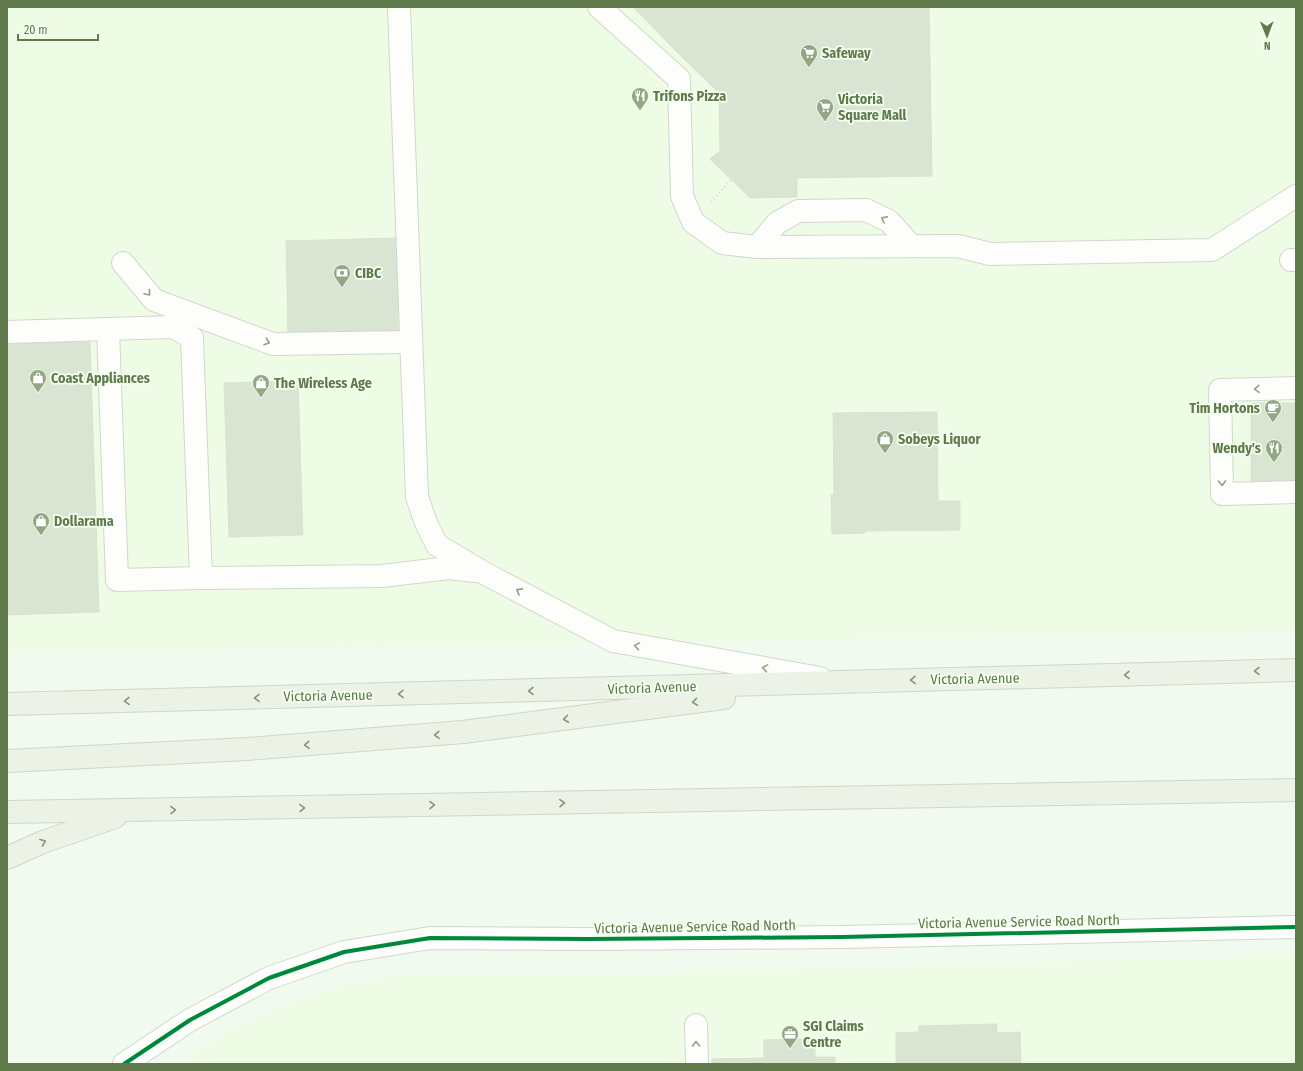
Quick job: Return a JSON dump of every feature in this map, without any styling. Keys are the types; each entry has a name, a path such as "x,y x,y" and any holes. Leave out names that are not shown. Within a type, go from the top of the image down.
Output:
{"highway":[{"name":"Victoria Avenue","path":"7,704 1296,670"},
{"path":"7,761 247,749 463,732 844,682"},
{"path":"7,812 1296,790"},
{"path":"7,858 43,842 134,811"}],"street":[{"path":"399,7 417,498 426,523 437,545 484,573 612,641 844,682"},
{"path":"599,7 679,79 682,196 693,222 722,243 757,247 958,246 990,254 1212,250 1296,196"},
{"path":"757,247 778,223 798,211 866,210 889,221 911,246"},
{"path":"123,263 154,300 273,344 411,342"},
{"path":"7,332 174,327 192,338 201,578"},
{"path":"108,329 117,580 382,576 449,568 484,573"},
{"path":"1296,388 1220,390 1222,494 1296,492"},
{"name":"Victoria Avenue Service Road North","path":"124,1064 190,1020 269,978 344,952 430,938 588,939 835,937 1296,928"},
{"path":"696,1025 697,1064"}],"shaded area":[{"path":"7,7 1296,7 1296,632 7,652"},
{"path":"1296,955 1296,1064 184,1064 231,1029 279,1008 331,988 394,976 575,975 710,972"}],"building":[{"name":"Victoria Square Mall","path":"633,7 929,7 932,176 797,178 797,197 750,198 710,159 720,151 719,93"},
{"path":"396,238 398,334 288,336 286,241"},
{"path":"90,342 99,612 7,615 7,344"},
{"path":"298,381 303,535 229,537 224,383"},
{"name":"Tim Hortons","path":"1251,403 1296,403 1296,444 1251,444"},
{"name":"Sobeys Liquor","path":"937,412 938,501 960,501 960,530 865,531 865,533 832,534 831,495 834,495 833,413"},
{"name":"Wendy's","path":"1251,444 1296,444 1296,483 1251,483"},
{"path":"997,1024 997,1033 1020,1032 1021,1064 896,1064 896,1033 919,1032 919,1026"},
{"name":"SGI Claims Centre","path":"815,1039 815,1057 835,1057 835,1064 712,1064 712,1059 764,1058 764,1040"}],"cycle path":[{"path":"124,1064 190,1020 269,978 344,952 430,938 588,939 842,937 1296,927"}],"place":[{"name":"Safeway","path":"809,68"},
{"name":"Trifons Pizza","path":"640,111"},
{"name":"Victoria Square Mall","path":"825,122"},
{"name":"CIBC","path":"342,288"},
{"name":"Coast Appliances","path":"38,393"},
{"name":"The Wireless Age","path":"261,398"},
{"name":"Tim Hortons","path":"1273,423"},
{"name":"Sobeys Liquor","path":"885,454"},
{"name":"Wendy's","path":"1274,463"},
{"name":"Dollarama","path":"41,536"},
{"name":"SGI Claims Centre","path":"790,1049"}]}
